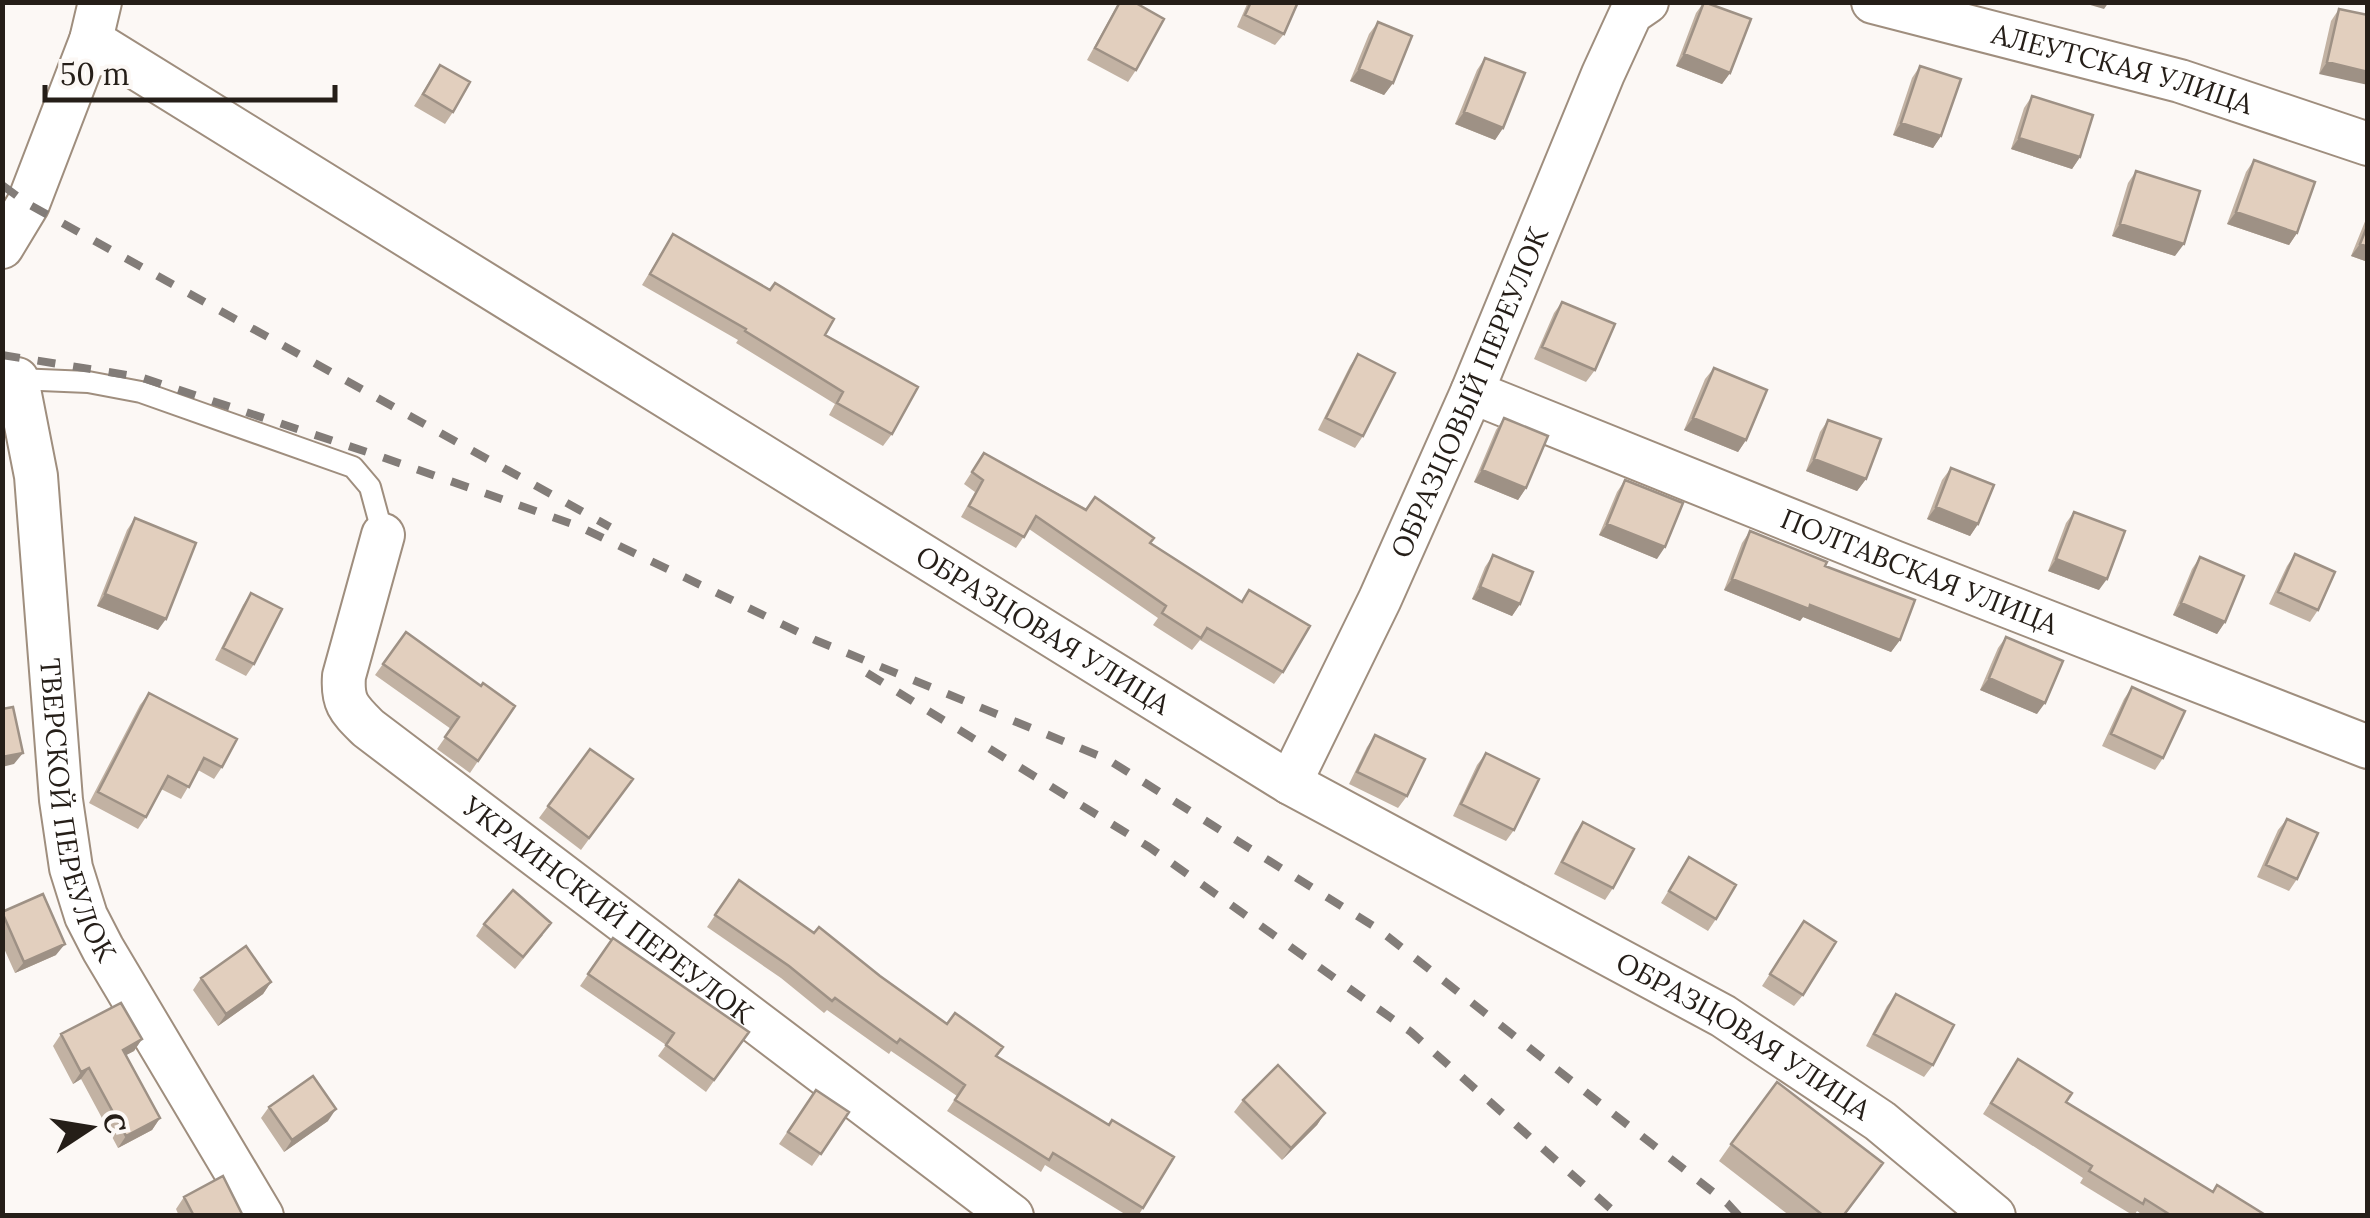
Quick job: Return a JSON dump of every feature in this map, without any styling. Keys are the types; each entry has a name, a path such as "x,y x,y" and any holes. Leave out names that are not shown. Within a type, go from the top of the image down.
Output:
{"street":[{"name":"ОБРАЗЦОВЫЙ ПЕРЕУЛОК","path":"1290,784 1380,599 1472,392 1603,74 1631,13 1647,2"},
{"name":"АЛЕУТСКАЯ УЛИЦА","path":"1874,2 2180,81 2368,144"},
{"path":"2,247 28,204 95,21"},
{"name":"ОБРАЗЦОВАЯ УЛИЦА","path":"95,21 1290,784 1723,1016 1880,1121 1994,1216"},
{"name":"ТВЕРСКОЙ ПЕРЕУЛОК","path":"10,378 36,476 61,800 71,868 94,932 262,1216"},
{"name":"ПОЛТАВСКАЯ УЛИЦА","path":"1472,392 2368,747"},
{"name":"УКРАИНСКИЙ ПЕРЕУЛОК","path":"383,534 344,676 343,695 354,714 1012,1216"}],"lane":[{"path":"10,378 88,382 141,392 353,467 370,486 383,534"}],"building":[{"path":"1120,2 1134,2 1164,19 1136,70 1095,48"},
{"path":"1251,2 1298,2 1284,34 1245,15"},
{"path":"1704,2 1751,19 1730,73 1684,54"},
{"path":"2339,9 2368,15 2368,72 2327,62"},
{"path":"1378,22 1412,36 1393,83 1359,69"},
{"path":"1485,58 1525,73 1503,128 1464,112"},
{"path":"440,65 470,82 453,112 423,94"},
{"path":"1920,66 1961,79 1941,136 1901,123"},
{"path":"2032,96 2093,115 2080,157 2019,138"},
{"path":"2254,160 2315,182 2297,233 2236,212"},
{"path":"2136,171 2200,191 2184,244 2120,224"},
{"path":"2368,224 2368,247 2360,244"},
{"path":"673,234 770,290 775,283 834,319 825,335 918,387 892,434 837,403 843,392 746,329 650,274"},
{"path":"1562,302 1615,324 1595,370 1542,347"},
{"path":"1358,354 1395,373 1363,436 1326,418"},
{"path":"1714,368 1767,390 1746,440 1693,418"},
{"path":"1504,418 1548,436 1526,488 1482,470"},
{"path":"1828,420 1881,439 1866,479 1814,459"},
{"path":"984,453 1086,510 1095,497 1154,538 1150,543 1242,602 1249,590 1310,626 1283,672 1207,628 1201,638 1162,613 1166,606 1036,516 1024,537 969,506 983,480 972,472"},
{"path":"1951,468 1994,485 1978,524 1936,507"},
{"path":"1625,480 1683,503 1665,547 1607,524"},
{"path":"2074,512 2125,531 2107,579 2056,559"},
{"path":"135,518 196,543 166,619 105,594"},
{"path":"1750,531 1827,562 1825,566 1915,600 1900,640 1732,579"},
{"path":"2295,554 2335,572 2318,610 2278,592"},
{"path":"1493,555 1533,572 1520,604 1480,587"},
{"path":"2200,557 2244,576 2225,622 2181,603"},
{"path":"251,593 282,609 254,664 223,648"},
{"path":"406,632 515,706 478,761 445,737 459,717 383,664"},
{"path":"2006,637 2063,661 2045,703 1989,678"},
{"path":"2132,687 2185,711 2163,758 2111,734"},
{"path":"149,693 237,739 222,767 204,758 189,787 168,776 146,817 98,792"},
{"path":"13,707 23,753 2,757 2,709"},
{"path":"1375,735 1425,759 1407,796 1357,772"},
{"path":"590,749 633,779 589,838 548,806"},
{"path":"1486,753 1539,779 1514,830 1461,804"},
{"path":"2287,819 2318,833 2297,879 2266,865"},
{"path":"1583,822 1634,849 1613,888 1562,862"},
{"path":"1689,857 1736,885 1716,919 1669,891"},
{"path":"739,880 814,933 819,927 947,1024 955,1013 1003,1047 996,1056 1109,1125 1112,1120 1174,1157 1143,1208 1053,1153 1049,1160 955,1100 965,1085 900,1039 897,1043 835,998 832,1001 715,915"},
{"path":"513,890 551,923 523,957 484,924"},
{"path":"43,894 65,944 24,962 2,912"},
{"path":"1804,921 1836,942 1803,995 1770,974"},
{"path":"613,938 749,1032 714,1080 666,1045 674,1033 588,974"},
{"path":"246,946 271,982 226,1014 201,978"},
{"path":"1896,994 1954,1025 1933,1065 1874,1034"},
{"path":"121,1003 142,1039 123,1050 160,1118 126,1136 89,1068 81,1072 61,1034"},
{"path":"2018,1059 2072,1093 2066,1102 2213,1192 2217,1185 2267,1216 2172,1216 2145,1199 2143,1204 2089,1171 2092,1166 1991,1103"},
{"path":"1278,1065 1325,1113 1291,1148 1243,1100"},
{"path":"313,1076 336,1109 292,1140 269,1107"},
{"path":"1777,1082 1883,1163 1843,1216 1824,1216 1731,1144"},
{"path":"816,1090 849,1112 821,1154 788,1132"},
{"path":"223,1176 243,1216 194,1216 184,1197"}],"railway":[{"path":"2,185 28,204 610,527"},
{"path":"2,355 140,377 578,526 815,640 1107,759 1378,929 1739,1216"},
{"path":"867,673 1149,847 1411,1032 1619,1216"}]}
